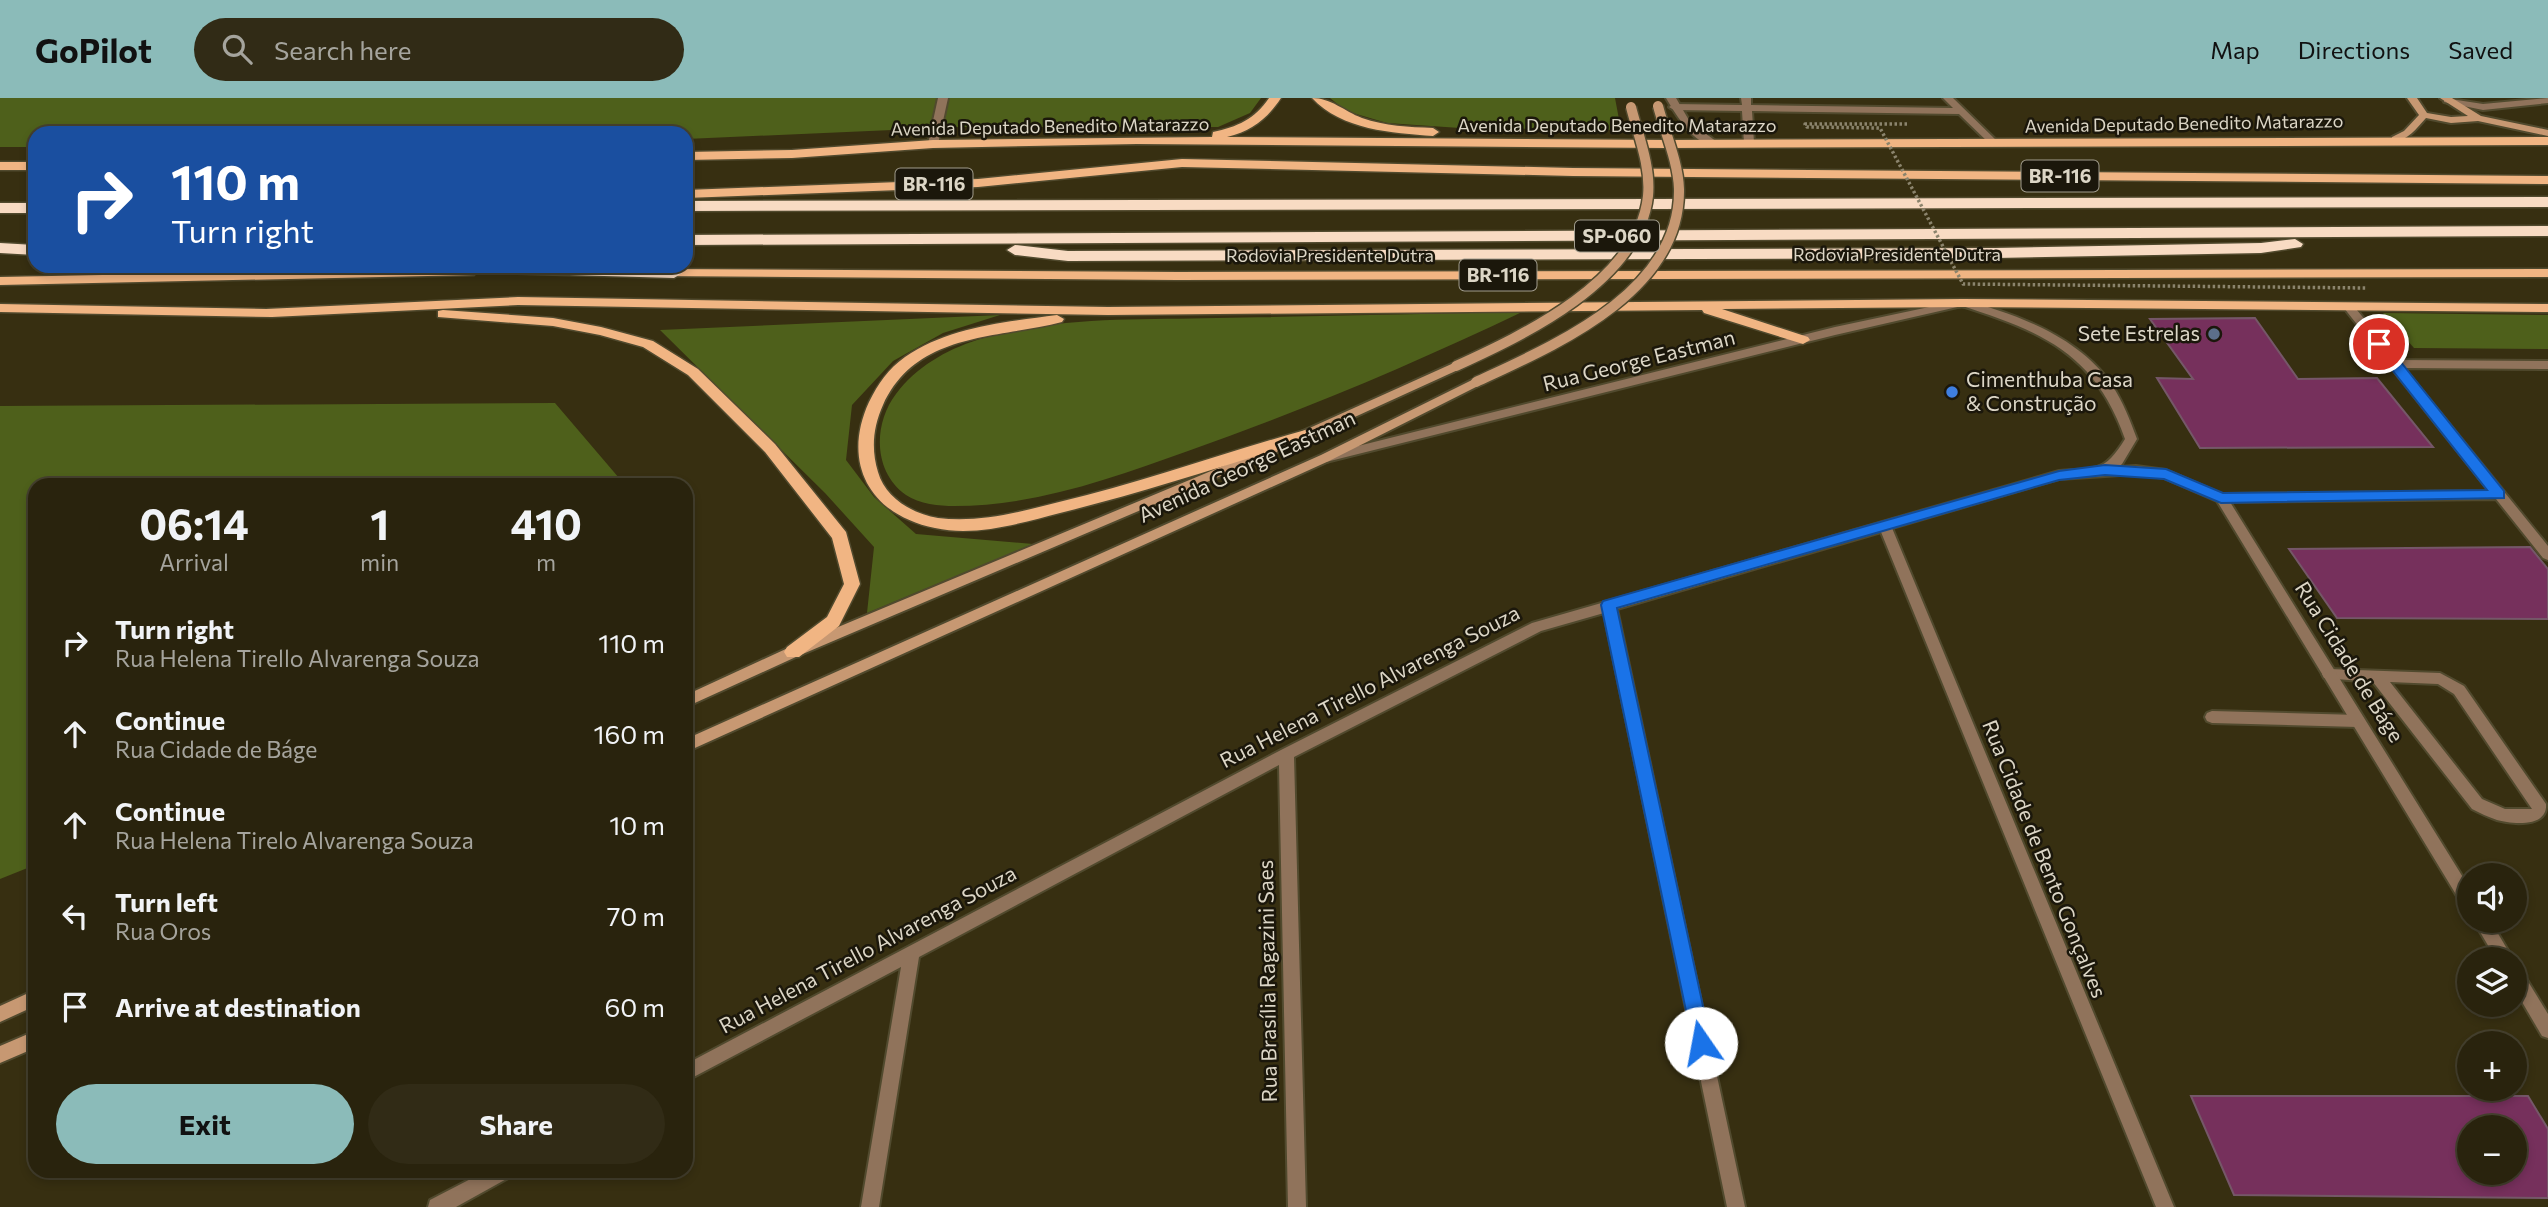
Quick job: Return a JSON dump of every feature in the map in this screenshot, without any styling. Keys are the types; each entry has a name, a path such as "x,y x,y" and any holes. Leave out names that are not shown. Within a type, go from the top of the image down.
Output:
{"highway":[{"name":"SP-060","path":"693,206 2548,202"},
{"path":"0,208 28,208"},
{"path":"693,240 919,239 1068,256 1995,253 2261,248 2395,232 2548,231"},
{"path":"0,241 28,241"},
{"path":"0,248 28,250"}],"main road":[{"path":"1137,140 1229,134 1265,116 1275,98"},
{"path":"1318,98 1339,114 1384,128 1586,136 1667,144"},
{"path":"2412,98 2424,115 2451,120 2478,118 2548,133"},
{"path":"2446,99 2478,118"},
{"name":"Avenida George Eastman","path":"693,698 793,652 1309,434 1538,328 1600,283 1623,256 1645,217 1649,181 1629,102"},
{"name":"Avenida George Eastman","path":"693,743 1325,458 1564,341 1632,292 1657,260 1676,220 1678,180 1656,102"},
{"path":"2395,139 2407,133 2424,115"},
{"name":"Avenida Deputado Benedito Matarazzo","path":"693,156 792,154 933,144 1137,140 1667,144 1995,144 2395,139 2548,141"},
{"name":"BR-116","path":"693,194 978,183 1182,163 1573,172 2548,180"},
{"path":"0,166 28,166"},
{"name":"Rodovia Presidente Dutra","path":"0,281 398,273"},
{"name":"Rodovia Presidente Dutra","path":"674,273 1178,276 2548,273"},
{"path":"263,313 518,301 1108,311 1963,303 2548,308"},
{"path":"1693,305 1802,340"},
{"path":"0,308 423,313 553,322 648,344 693,372 770,448 841,536 852,584 834,621 793,652"},
{"path":"1108,311 970,333 918,358 893,374 869,415 863,443 867,468 895,508 934,523 990,523 1101,498 1309,434"},
{"path":"0,1014 28,1001"},
{"path":"0,1055 28,1043"}],"street":[{"path":"933,144 943,98"},
{"path":"1746,98 1749,144"},
{"path":"1948,98 1958,111 1995,144"},
{"path":"2446,99 2483,107 2548,100"},
{"path":"1672,103 1748,109 1958,111"},
{"path":"1672,103 1686,124 1714,144"},
{"path":"1963,303 2003,315 2060,341 2080,357 2108,389 2131,439 2118,460 2105,470"},
{"name":"Rua George Eastman","path":"1325,458 1963,303"},
{"path":"2348,306 2548,555"},
{"path":"2395,364 2548,365"},
{"name":"Rua Helena Tirello Alvarenga Souza","path":"693,1069 1286,754 1537,627 2059,475 2105,470 2166,474 2221,498"},
{"path":"2221,498 2499,495"},
{"name":"Rua Cidade de Báge","path":"2221,498 2457,882"},
{"name":"Rua Cidade de Bento Gonçalves","path":"1885,526 2165,1207"},
{"path":"1609,605 1736,1207"},
{"path":"2329,674 2377,676 2440,679 2459,690 2541,809 2536,816 2520,818 2493,814 2477,804 2377,676"},
{"path":"2212,717 2358,721"},
{"name":"Rua Brasília Ragazini Saes","path":"1286,754 1297,1207"},
{"path":"870,1207 912,951"},
{"path":"2527,995 2548,1030"},
{"path":"439,1206 491,1178"}],"path":[{"path":"1907,124 1805,124 1807,127 1880,128 1963,284 2366,288"}],"green space":[{"path":"0,98 1261,98 1250,113 1218,127 960,127 693,139 693,126 28,126 28,147 0,147"},
{"path":"1330,98 1615,98 1621,130 1460,128 1387,123 1346,111"},
{"path":"1522,312 1440,350 1273,420 1131,471 1044,496 984,505 930,504 906,495 887,474 882,461 880,433 883,419 888,406 904,384 943,354 1006,332 1066,323 1127,320"},
{"path":"2383,313 2548,315 2548,349 2414,348"},
{"path":"1000,315 943,333 893,361 852,405 846,460 874,497 916,534 1033,544 867,613 874,547 825,493 660,330"},
{"path":"555,403 619,478 28,478 28,868 0,879 0,406"}],"building":[{"path":"2255,318 2298,379 2377,378 2433,447 2200,448 2157,378 2193,379 2150,319"},
{"path":"2530,547 2548,569 2548,619 2337,618 2289,549"},
{"path":"2191,1096 2457,1096 2457,1101 2527,1101 2528,1096 2548,1129 2548,1198 2234,1195"}],"place":[{"name":"Sete Estrelas","path":"2214,334"},
{"name":"Cimenthuba Casa & Construção","path":"1952,392"}],"route":[{"path":"1701,1043 1609,605 2059,475 2105,470 2166,474 2221,498 2499,495 2379,344"}]}
